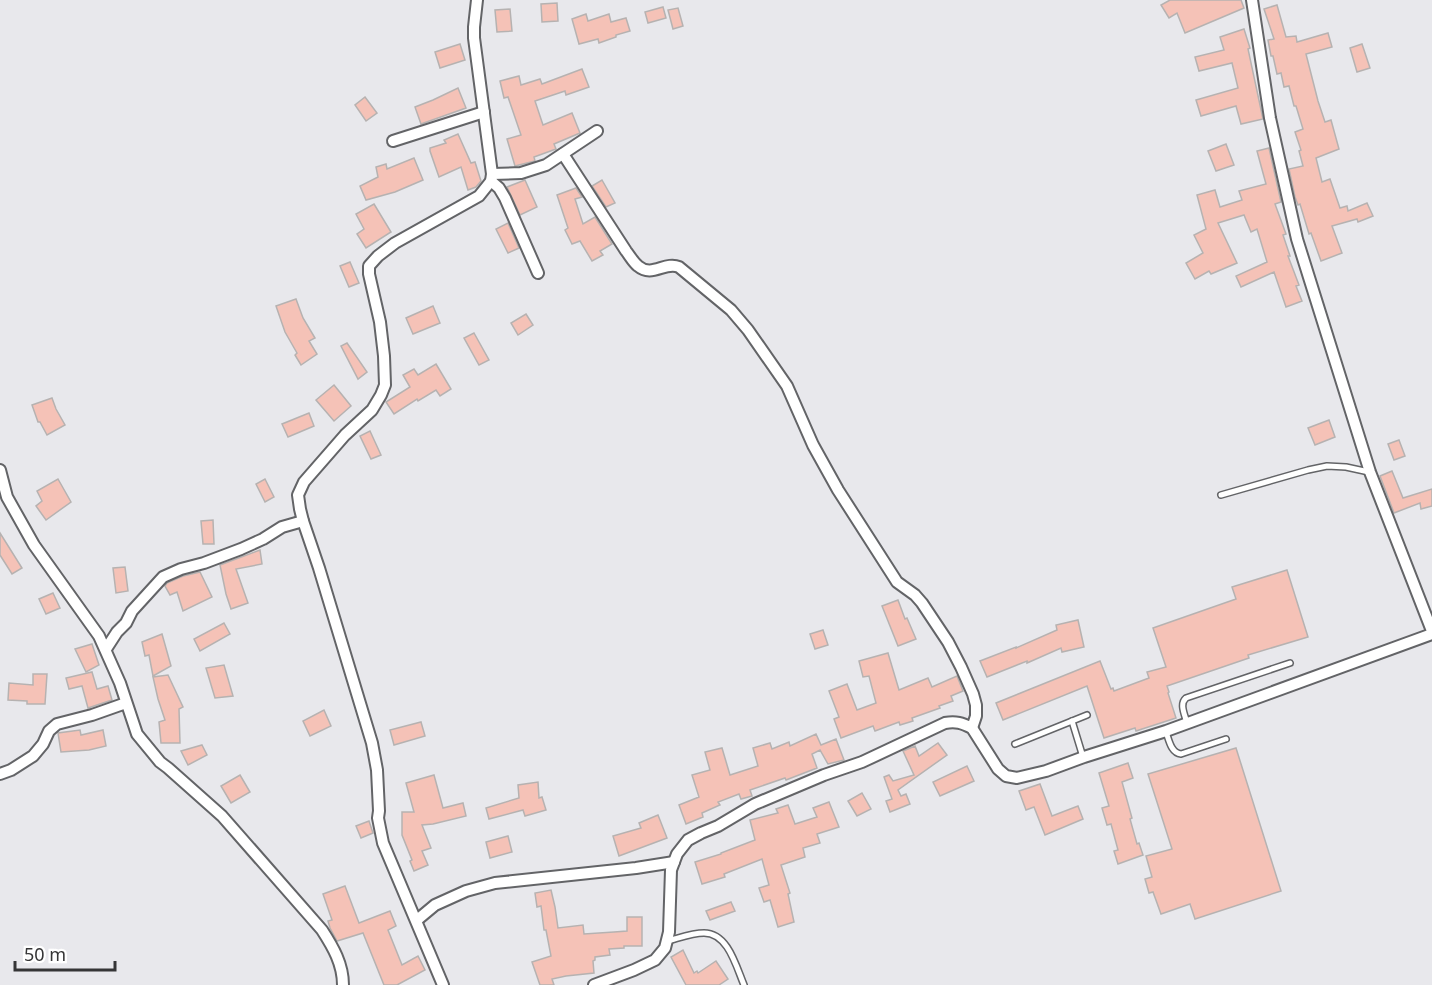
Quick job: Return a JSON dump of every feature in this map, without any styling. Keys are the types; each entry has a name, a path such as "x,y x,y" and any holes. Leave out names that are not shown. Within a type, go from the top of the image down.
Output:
{"street":[{"path":"477,0 474,38 491,177 505,198 538,273"},
{"path":"594,985 655,960 665,948 669,932 670,870 688,840 718,826 755,804 862,762 945,723 954,721 972,728 998,769 1006,776 1017,778 1046,771 1187,724 1432,633 1370,472 1297,239 1270,118 1252,0"},
{"path":"393,141 484,111"},
{"path":"443,985 383,843 378,818 377,770 372,743 303,521 298,495 304,482 345,435 372,410 385,385 380,322 369,266 395,243 478,196 491,177 521,173 546,165 597,131"},
{"path":"563,154 637,265 652,271 667,266 679,267 731,310 748,330 787,386 813,445 886,567 897,582 922,603 948,642 974,694 976,716 972,728"},
{"path":"0,470 7,496 34,545 106,649 137,734 160,762 222,816 322,930 334,948 339,961 343,985"},
{"path":"106,649 113,636 126,623 132,611 164,577 180,569 241,549 282,526 303,521"},
{"path":"0,774 33,756 57,724 126,703"},
{"path":"417,920 435,904 466,891 495,883 674,862"}],"lane":[{"path":"1221,495 1327,466 1370,472"},
{"path":"1187,724 1182,704 1186,698 1290,663"},
{"path":"1015,744 1087,715"},
{"path":"1072,722 1084,757"},
{"path":"1166,731 1173,751 1178,754 1226,739"},
{"path":"667,941 697,934 715,935 723,941 744,985"}],"building":[{"path":"1170,0 1241,0 1244,8 1185,33 1177,13 1169,18 1161,5"},
{"path":"557,3 558,21 542,22 541,4"},
{"path":"1277,5 1286,37 1296,36 1297,42 1328,33 1332,47 1306,54 1325,122 1331,120 1339,149 1316,158 1322,182 1330,179 1340,208 1347,206 1348,211 1367,203 1373,216 1358,222 1357,219 1332,226 1342,253 1321,261 1311,233 1309,234 1300,204 1298,205 1295,197 1289,169 1303,166 1295,132 1303,129 1289,86 1284,87 1281,73 1277,74 1273,56 1271,56 1268,40 1274,39 1264,9"},
{"path":"663,7 666,18 648,23 645,12"},
{"path":"678,8 683,26 673,29 668,10"},
{"path":"510,9 512,31 497,32 495,10"},
{"path":"586,14 588,21 609,14 611,22 626,18 630,31 599,43 598,39 579,44 572,19"},
{"path":"1244,29 1250,48 1248,49 1263,119 1241,124 1236,106 1201,116 1196,100 1238,88 1232,63 1199,71 1195,57 1224,50 1220,37"},
{"path":"460,44 465,60 440,68 435,52"},
{"path":"1362,44 1370,68 1357,72 1350,48"},
{"path":"582,69 589,87 566,95 565,91 535,101 543,125 572,113 580,133 554,144 556,149 534,157 535,161 515,166 507,139 521,135 508,97 504,98 500,81 519,76 521,85 540,79 542,84"},
{"path":"458,88 466,108 421,124 415,107"},
{"path":"365,97 377,113 366,121 355,105"},
{"path":"458,134 471,163 475,162 481,181 476,187 468,190 461,167 439,177 430,151 430,148 446,143 444,140"},
{"path":"1226,144 1234,165 1216,171 1208,151"},
{"path":"1269,148 1281,202 1275,204 1286,234 1283,235 1290,256 1288,256 1299,285 1296,286 1302,301 1286,307 1274,272 1241,287 1236,276 1267,262 1257,229 1251,232 1244,215 1218,223 1237,263 1211,274 1209,271 1195,279 1186,263 1203,253 1194,235 1206,229 1197,195 1215,190 1220,207 1242,200 1239,191 1266,184 1257,151"},
{"path":"414,158 423,180 395,192 366,200 360,186 378,177 376,167 386,164 387,169"},
{"path":"525,180 537,207 520,215 507,187"},
{"path":"602,180 615,203 606,207 592,186"},
{"path":"576,188 582,197 575,199 583,224 595,217 612,244 600,251 603,255 592,261 580,241 572,244 565,230 568,228 557,195"},
{"path":"374,204 391,232 366,248 357,234 364,229 356,214"},
{"path":"508,223 519,248 508,253 496,229"},
{"path":"350,262 359,283 349,287 340,266"},
{"path":"296,299 303,318 315,338 309,341 317,354 301,365 285,332 276,306"},
{"path":"433,306 440,323 413,334 406,318"},
{"path":"526,314 533,325 518,335 511,323"},
{"path":"474,333 489,360 479,365 464,338"},
{"path":"347,343 367,372 358,379 341,346"},
{"path":"436,364 451,389 440,396 436,390 394,414 386,402 410,387 403,375 414,369 418,375"},
{"path":"334,385 351,406 334,421 316,400"},
{"path":"52,398 65,425 47,435 38,422 32,405"},
{"path":"309,413 314,426 288,437 282,424"},
{"path":"1329,420 1335,437 1315,445 1308,428"},
{"path":"370,431 381,455 371,459 360,436"},
{"path":"1399,440 1405,456 1394,460 1388,444"},
{"path":"1392,471 1403,498 1432,489 1432,506 1421,509 1420,503 1394,513 1380,476"},
{"path":"58,479 71,502 46,520 36,506 42,501 37,491"},
{"path":"265,479 274,497 265,502 256,484"},
{"path":"213,520 214,544 203,544 201,521"},
{"path":"0,533 22,568 12,574 0,555"},
{"path":"260,550 262,564 236,569 248,603 231,609 220,565"},
{"path":"125,567 128,591 116,593 113,568"},
{"path":"1287,570 1308,637 1248,655 1249,658 1167,686 1176,718 1136,731 1135,728 1104,738 1087,686 1003,720 996,703 1100,661 1111,689 1113,688 1114,691 1149,678 1147,672 1166,667 1153,628 1236,599 1232,587"},
{"path":"200,572 212,597 183,611 177,592 170,595 165,586 183,576"},
{"path":"53,593 60,608 46,614 39,599"},
{"path":"898,600 916,639 898,646 882,606"},
{"path":"1078,620 1084,647 1062,652 1061,648 987,677 980,661 1057,630 1056,625"},
{"path":"224,623 230,634 200,651 194,639"},
{"path":"823,630 828,645 815,649 810,634"},
{"path":"162,634 171,666 153,676 149,655 145,656 142,642"},
{"path":"92,644 99,665 86,672 75,649"},
{"path":"888,653 899,690 928,678 932,687 957,676 963,691 951,696 953,701 912,718 913,721 900,725 899,722 875,731 873,726 841,738 834,719 839,717 829,691 847,684 857,710 876,703 869,676 863,677 859,661"},
{"path":"224,665 233,696 215,698 206,668"},
{"path":"92,672 97,689 108,686 112,700 88,708 82,686 69,689 66,678"},
{"path":"33,674 47,674 45,704 27,704 27,701 8,700 9,683 33,685"},
{"path":"168,675 183,707 179,709 180,743 161,743 159,722 165,720 153,677"},
{"path":"324,710 331,726 310,736 303,721"},
{"path":"421,722 425,736 394,745 390,730"},
{"path":"80,730 81,735 103,730 106,746 61,752 58,733"},
{"path":"816,734 821,745 836,739 844,760 828,764 820,750 812,754 817,768 750,790 752,796 741,799 739,794 718,802 720,805 702,813 703,817 686,824 679,805 699,797 692,775 710,770 705,752 722,748 730,775 758,766 753,748 770,743 772,749 789,742 790,746"},
{"path":"938,743 947,755 898,790 901,796 906,794 910,804 890,812 886,801 892,799 884,777 889,775 893,781 914,775 903,751 915,746 919,756"},
{"path":"202,745 207,755 188,765 181,751"},
{"path":"1236,748 1281,891 1195,919 1190,904 1161,914 1153,892 1149,893 1145,879 1152,877 1146,856 1172,849 1148,774"},
{"path":"1128,763 1133,778 1122,782 1137,844 1139,843 1143,855 1118,864 1114,851 1118,850 1111,824 1107,825 1102,808 1109,806 1099,773"},
{"path":"967,766 974,781 940,796 933,782"},
{"path":"240,775 250,792 231,803 221,786"},
{"path":"434,775 443,808 463,803 466,816 422,825 431,848 422,851 428,865 414,871 402,835 402,812 414,812 406,783"},
{"path":"538,782 539,798 542,797 546,810 525,816 523,810 489,819 486,808 519,798 518,785"},
{"path":"1040,784 1052,816 1078,806 1083,819 1045,835 1034,807 1026,810 1019,791"},
{"path":"862,793 871,809 857,816 848,801"},
{"path":"829,802 839,827 817,834 820,843 803,848 805,857 781,865 790,893 788,894 794,922 778,927 770,900 764,902 759,888 769,885 762,859 724,874 725,877 702,884 695,862 755,840 750,820 778,813 776,809 788,805 795,824 817,817 813,808"},
{"path":"658,815 667,838 619,856 613,836 641,828 639,823"},
{"path":"369,821 373,833 361,838 356,826"},
{"path":"508,836 512,852 490,858 486,842"},
{"path":"345,886 359,923 390,911 396,926 388,930 402,965 418,956 425,970 397,985 384,985 363,933 337,941 330,928 328,921 332,920 323,894"},
{"path":"551,890 558,928 583,925 584,934 627,931 627,917 642,917 642,946 609,949 610,955 595,957 594,973 552,979 554,985 540,985 532,962 551,956 541,906 537,907 535,893"},
{"path":"731,902 735,911 710,920 706,911"},
{"path":"683,950 694,973 697,971 698,973 716,961 728,979 719,985 686,985 671,957"}]}
